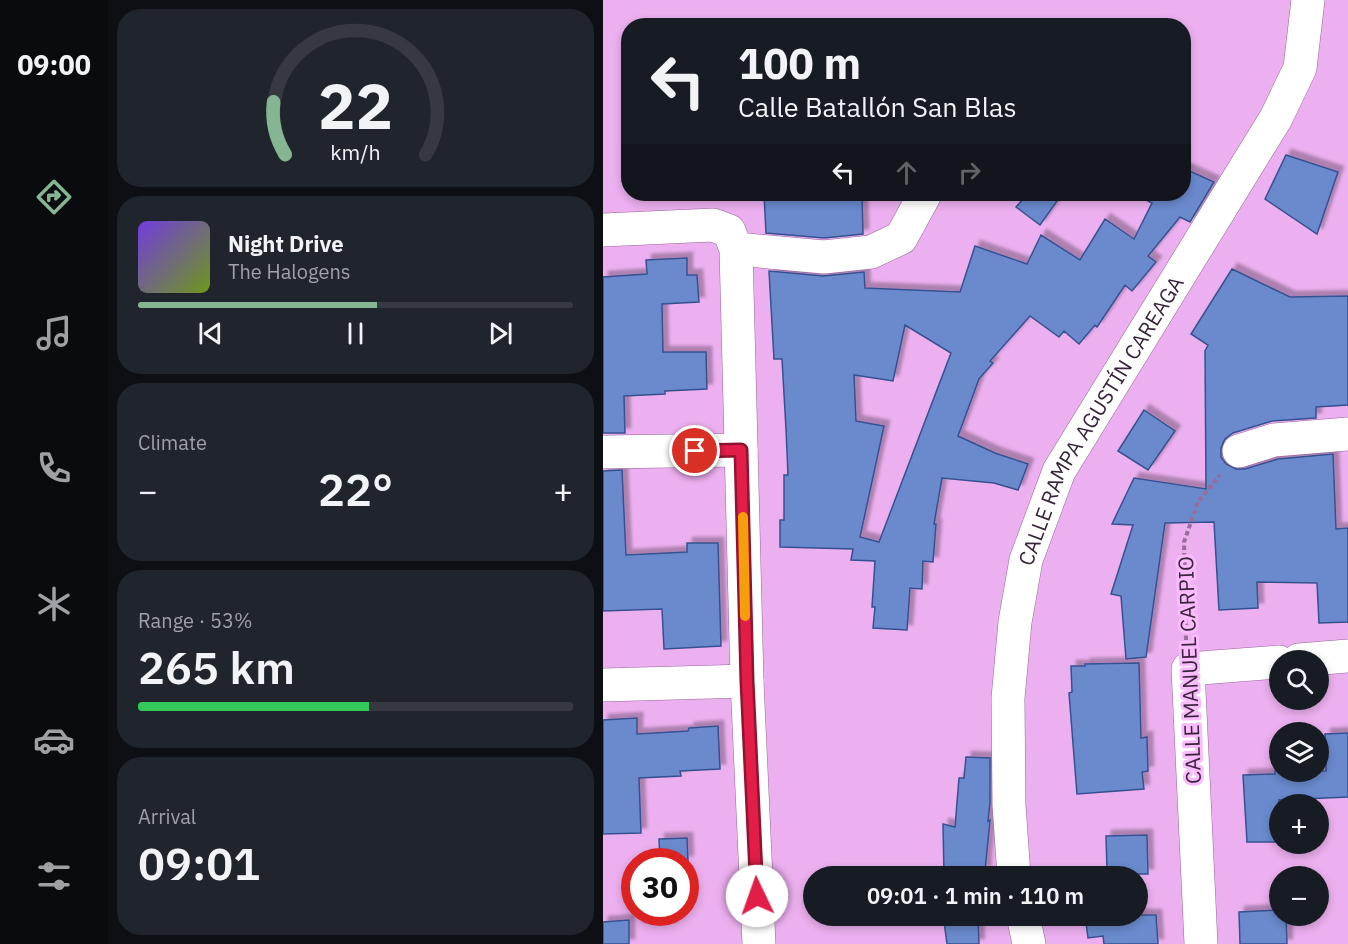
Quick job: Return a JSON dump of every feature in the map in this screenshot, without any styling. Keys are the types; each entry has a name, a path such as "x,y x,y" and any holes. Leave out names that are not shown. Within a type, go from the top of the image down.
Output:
{"street":[{"name":"CALLE RAMPA AGUSTÍN CAREAGA","path":"1013,866 1009,805 1008,698 1015,622 1026,560 1059,471 1276,118 1301,68 1308,0"},
{"path":"736,249 824,257 871,252 901,238 921,201"},
{"path":"603,230 713,225 729,231 736,249 747,681 759,944"},
{"path":"1239,451 1274,440 1348,434"},
{"path":"603,452 741,450"},
{"path":"1329,658 1348,656"},
{"path":"1188,669 1269,663"},
{"name":"CALLE MANUEL CARPIO","path":"1188,669 1201,944"},
{"path":"603,685 747,681"},
{"path":"1025,926 1029,944"}],"path":[{"name":"CALLE MANUEL CARPIO","path":"1188,669 1183,593 1184,542 1198,502 1239,451"}],"building":[{"path":"1286,155 1338,172 1317,234 1265,199"},
{"path":"1191,172 1214,182 1190,222 1180,217 1148,256 1156,262 1132,291 1125,285 1097,327 1095,325 1079,344 1064,331 1059,337 1030,316 990,361 993,363 979,379 958,436 995,453 1028,464 1018,490 994,483 942,478 934,524 936,524 933,562 923,561 922,589 910,588 907,630 873,628 875,561 851,560 853,549 780,547 780,520 784,520 784,475 788,475 782,359 774,359 769,271 823,276 864,272 865,288 960,292 975,246 1027,264 1041,235 1080,260 1105,219 1134,239 1152,203 1148,201 1191,201","holes":["905,325 951,353 879,542 860,537 884,426 856,421 854,375 893,381"]},
{"path":"764,201 862,201 863,234 824,238 766,233"},
{"path":"1022,201 1057,201 1040,225 1016,207"},
{"path":"687,258 687,275 697,275 699,302 662,304 663,352 706,352 707,389 624,396 625,433 603,433 603,277 647,274 646,260"},
{"path":"1232,269 1290,297 1348,296 1348,405 1316,407 1316,418 1272,421 1233,433 1225,439 1221,448 1221,457 1226,464 1236,469 1245,469 1278,459 1333,454 1336,529 1348,528 1348,622 1319,623 1317,583 1257,582 1258,608 1219,610 1214,522 1165,523 1146,657 1126,659 1121,596 1111,594 1133,525 1112,524 1134,478 1206,489 1205,351 1208,345 1191,334"},
{"path":"1144,410 1175,431 1148,470 1118,451"},
{"path":"622,470 626,555 687,552 687,543 718,543 721,646 664,649 662,609 603,611 603,471"},
{"path":"1139,663 1141,738 1147,737 1148,771 1142,772 1144,789 1077,794 1069,693 1072,692 1071,666"},
{"path":"637,718 637,734 688,731 689,728 718,726 720,769 680,771 681,776 639,778 641,833 603,834 603,720"},
{"path":"1348,733 1348,797 1329,798 1329,794 1269,794 1269,842 1247,842 1243,775 1269,774 1269,782 1329,782 1329,734"},
{"path":"966,757 990,758 988,821 990,820 985,866 944,866 943,824 955,827 959,778 964,778"},
{"path":"1147,835 1148,866 1107,866 1106,836"},
{"path":"687,838 687,848 659,848 659,839"},
{"path":"1269,910 1269,926 1286,926 1287,944 1240,944 1239,912"},
{"path":"1148,915 1156,915 1158,944 1104,944 1103,936 1088,938 1086,926 1148,926"},
{"path":"621,921 621,926 629,926 629,944 603,944 603,922"},
{"path":"945,926 978,926 979,944 947,944"}],"slow traffic":[{"path":"743,517 745,616"}],"route":[{"path":"695,451 741,450 747,681 757,896"}]}
